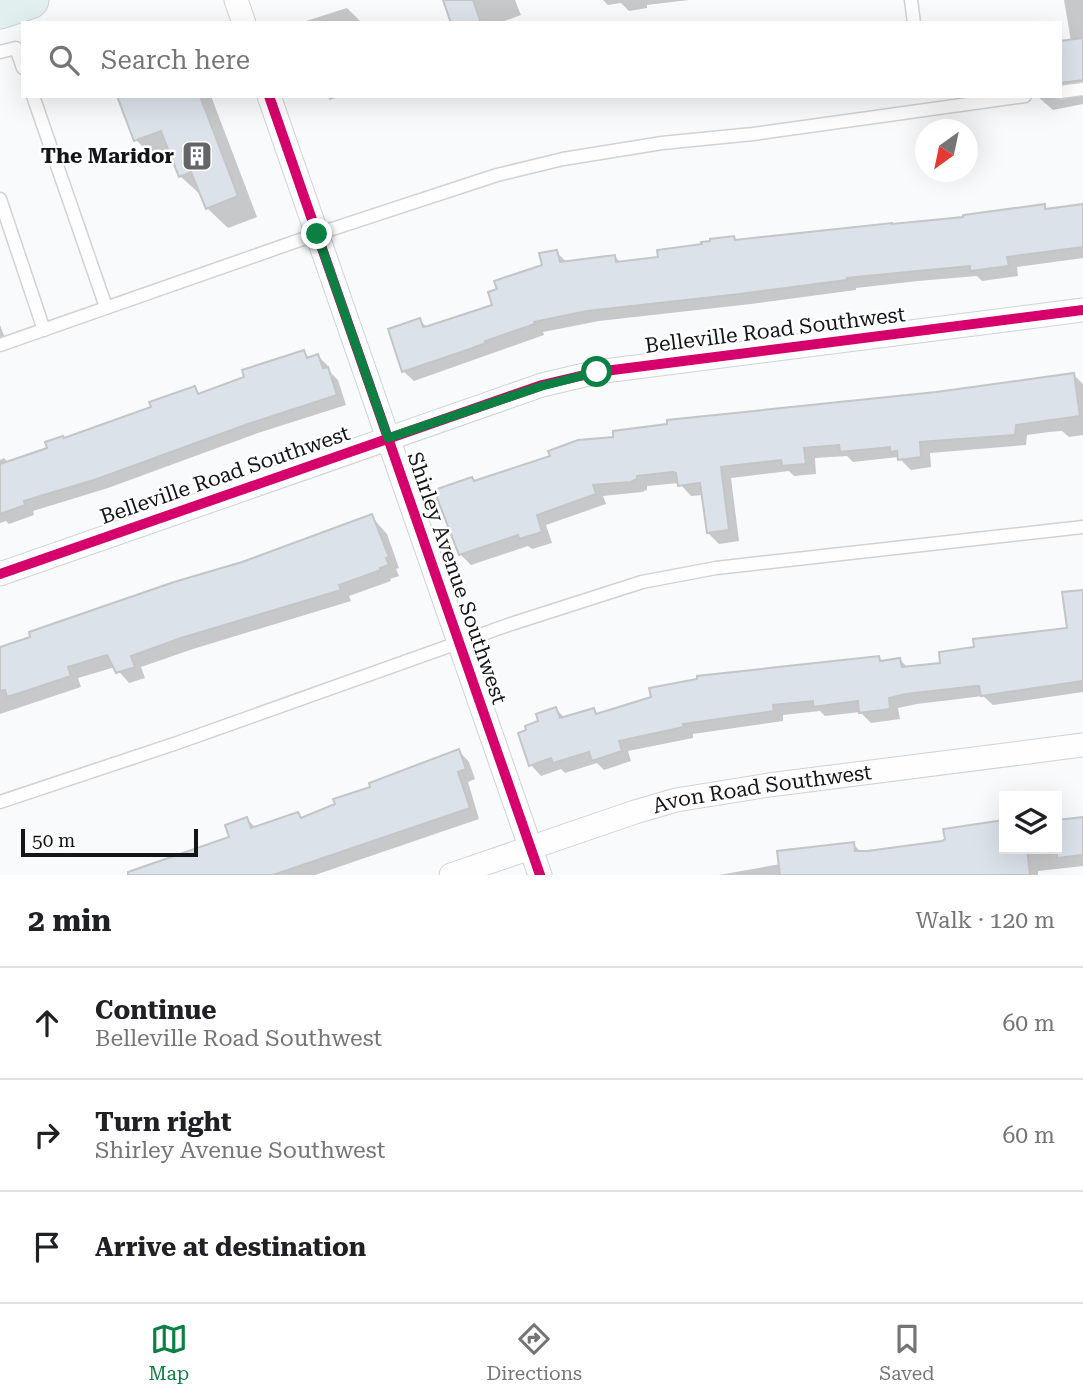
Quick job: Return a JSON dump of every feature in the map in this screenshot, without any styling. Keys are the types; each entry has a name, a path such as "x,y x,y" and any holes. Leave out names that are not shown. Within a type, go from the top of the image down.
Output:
{"main road":[{"path":"0,10 30,0"}],"street":[{"path":"236,0 243,21"},
{"name":"Shirley Avenue Southwest","path":"270,98 540,875"},
{"name":"Belleville Road Southwest","path":"0,574 388,438 542,386 597,372 1083,310"},
{"name":"Avon Road Southwest","path":"451,875 676,800 769,785 1083,745"}],"lane":[{"path":"911,0 914,21"},
{"path":"0,52 16,48 21,62"},
{"path":"1062,92 1083,89"},
{"path":"34,98 106,307"},
{"path":"0,345 317,234 497,175 563,159 662,143 753,134 922,103 996,98"},
{"path":"0,199 44,330"},
{"path":"0,802 177,743 511,624 642,582 716,568 1083,527"}],"building":[{"path":"443,0 473,0 480,21 450,21"},
{"path":"1083,38 1083,80 1062,83 1062,41"},
{"name":"The Maridor","path":"118,98 201,98 238,196 206,209 191,172 179,177 161,131 134,141"},
{"path":"1045,204 1045,209 1083,204 1083,247 1007,257 1009,266 970,271 970,266 847,278 740,294 587,311 534,322 535,324 485,341 486,343 402,372 388,329 420,318 423,327 428,326 492,305 488,292 497,289 494,281 542,265 539,253 557,250 560,262 615,255 616,262 658,257 657,250 702,244 701,242 710,239 734,236 735,240 963,217"},
{"path":"304,350 307,358 318,354 323,368 328,367 337,395 97,479 24,501 25,505 0,514 0,464 47,448 45,442 63,436 64,438 151,407 149,402 195,386 198,394 244,377 242,370"},
{"path":"1074,373 1080,416 1016,425 1015,435 920,442 921,457 898,460 897,451 890,452 890,447 840,452 839,445 804,448 806,464 782,466 781,460 721,467 729,530 707,533 700,483 678,486 676,473 673,472 637,476 637,479 631,482 593,485 596,494 537,515 542,532 519,539 518,535 459,555 434,490 472,477 474,481 550,456 548,451 578,440 613,437 613,431 667,424 667,420 936,392"},
{"path":"372,514 389,557 386,558 389,565 339,585 341,590 181,638 131,656 135,667 116,673 107,655 68,667 71,676 7,697 5,690 0,691 0,647 30,637 29,632 174,582 242,562"},
{"path":"1083,590 1083,681 981,696 979,686 906,694 889,698 890,709 859,713 858,701 813,707 813,701 773,705 774,711 683,724 684,727 619,741 622,751 592,761 589,752 553,763 551,758 529,766 518,733 526,730 525,726 538,721 536,714 556,707 560,718 594,708 596,714 651,697 649,688 697,679 697,676 879,656 880,661 900,658 902,667 940,663 939,652 974,647 973,639 1067,628 1062,592"},
{"path":"459,749 466,769 458,772 470,808 273,875 128,875 128,872 229,837 225,825 247,817 251,828 298,812 301,818 335,804 333,799 370,787 369,783"},
{"path":"1083,817 1083,855 1057,858 1057,854 1062,854 1062,819"},
{"path":"999,821 999,854 1028,854 1030,875 780,875 777,851 854,842 855,851 867,851 942,841 945,839 943,829"}],"cycle path":[{"path":"270,98 540,875"},
{"path":"0,574 542,385 597,372 1083,310"}],"place":[{"name":"The Maridor","path":"197,156"}],"route":[{"path":"317,234 388,438 542,386 597,372"}]}
